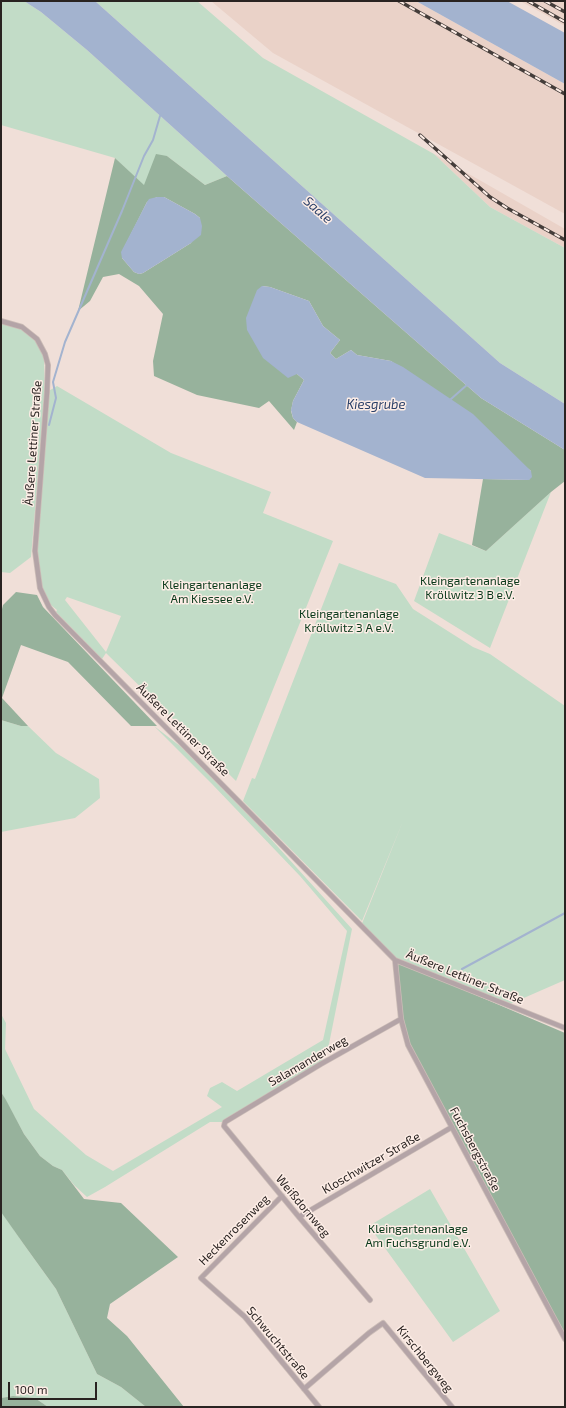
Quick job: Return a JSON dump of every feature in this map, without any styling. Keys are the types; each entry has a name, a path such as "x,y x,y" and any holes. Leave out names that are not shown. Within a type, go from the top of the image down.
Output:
{"street":[{"name":"Äußere Lettiner Straße","path":"1,321 22,327 37,339 45,354 48,365 35,551 40,588 49,607 55,615 395,960 565,1028"},
{"name":"Fuchsbergstraße","path":"395,960 401,1018 408,1045 565,1339"},
{"name":"Salamanderweg","path":"225,1122 401,1018"},
{"name":"Weißdornweg","path":"225,1122 224,1126 370,1300"},
{"name":"Kloschwitzer Straße","path":"299,1217 452,1127"},
{"name":"Heckenrosenweg","path":"201,1278 282,1196"},
{"name":"Schwuchtstraße","path":"201,1278 245,1316 319,1407"},
{"name":"Kirschbergweg","path":"304,1389 369,1333 383,1323 452,1407"}],"shaded area":[{"path":"211,1 416,1 565,84 565,214 273,53"},
{"path":"520,1 565,1 565,26 544,14"},
{"path":"434,154 565,229 565,248 490,207"}],"green space":[{"path":"1,1 24,1 41,12 87,50 227,176 205,185 167,156 144,186 115,158 1,125"},
{"path":"95,1 197,1 263,58 434,154 490,207 565,248 565,404 500,363"},
{"path":"156,154 167,156 205,185 227,176 481,398 565,450 565,481 486,551 472,545 483,479 529,480 531,471 391,361 357,355 351,350 336,359 330,353 340,340 323,326 309,301 270,287 262,286 297,374 304,380 293,401 291,411 293,418 297,422 294,430 269,401 259,408 197,395 154,376 153,361 163,314 139,286 119,274 103,277 90,301 78,311 115,158 144,185","holes":["157,197 164,197 200,218 191,243 139,274 134,272 122,258 122,252 147,202"]},
{"path":"1,323 20,328 34,338 41,347 44,360 45,393 31,557 10,573 1,572"},
{"name":"Kleingartenanlage Am Kiessee e.V.","path":"57,386 171,453 271,492 263,513 333,541 236,781 106,653 102,659 56,612 57,610 46,601 40,588 35,551 47,392","holes":["67,597 121,616 106,652 65,600"]},
{"name":"Kleingartenanlage Kröllwitz 3 B e.V.","path":"551,492 490,648 414,601 439,533 486,551"},
{"name":"Kleingartenanlage Kröllwitz 3 A e.V.","path":"339,563 396,584 413,609 473,647 490,654 565,706 565,980 510,1004 395,960 361,926 403,821 362,921 243,801 252,778 255,779"},
{"path":"16,592 37,595 43,607 157,726 131,726 68,662 21,645 2,698 28,726 21,726 1,720 1,613 3,605"},
{"path":"1,720 21,726 28,726 56,753 99,779 100,798 75,818 1,832"},
{"path":"154,726 180,746 260,827 352,929 329,1044 321,1064 225,1122 210,1122 87,1197 74,1185 62,1170 53,1166 40,1156 24,1134 1,1092 1,1014 6,1023 5,1049 34,1109 86,1155 113,1171 222,1107 207,1096 210,1088 222,1082 237,1091 323,1040 347,931 300,876"},
{"path":"396,961 565,1033 565,1339 408,1045 402,1026"},
{"path":"1,1092 24,1134 40,1156 53,1166 62,1170 84,1199 121,1203 178,1257 110,1304 107,1318 127,1336 184,1407 146,1407 121,1387 97,1374 56,1289 1,1212"},
{"name":"Kleingartenanlage Am Fuchsgrund e.V.","path":"430,1189 500,1311 453,1342 369,1226"},
{"path":"1,1211 56,1289 97,1374 121,1387 146,1407 48,1407 35,1398 13,1396 1,1398"},
{"path":"13,1396 35,1398 48,1407 1,1407 1,1398"}],"water":[{"name":"Saale","path":"24,1 95,1 500,363 565,404 565,450 481,398 227,176 87,50 41,12"},
{"path":"416,1 507,1 565,33 565,84"},
{"path":"164,197 200,218 202,226 201,235 191,243 139,274 134,272 122,258 121,252 147,202 149,199"},
{"name":"Kiesgrube","path":"262,286 270,287 309,301 323,326 340,340 330,353 336,359 351,350 357,355 391,361 403,367 473,414 531,471 532,477 529,480 425,478 297,422 293,418 291,410 293,401 304,380 297,374 288,378 263,358 247,330 246,318 257,290"}],"waterway":[{"path":"49,425 56,398 53,382 65,342 122,211 144,156 153,140 160,116"},
{"path":"451,399 468,384"},
{"path":"462,969 565,913"}],"railway":[{"path":"399,1 565,94"},
{"path":"528,1 565,22"},
{"path":"545,1 565,12"},
{"path":"420,135 490,197 565,240"}]}
